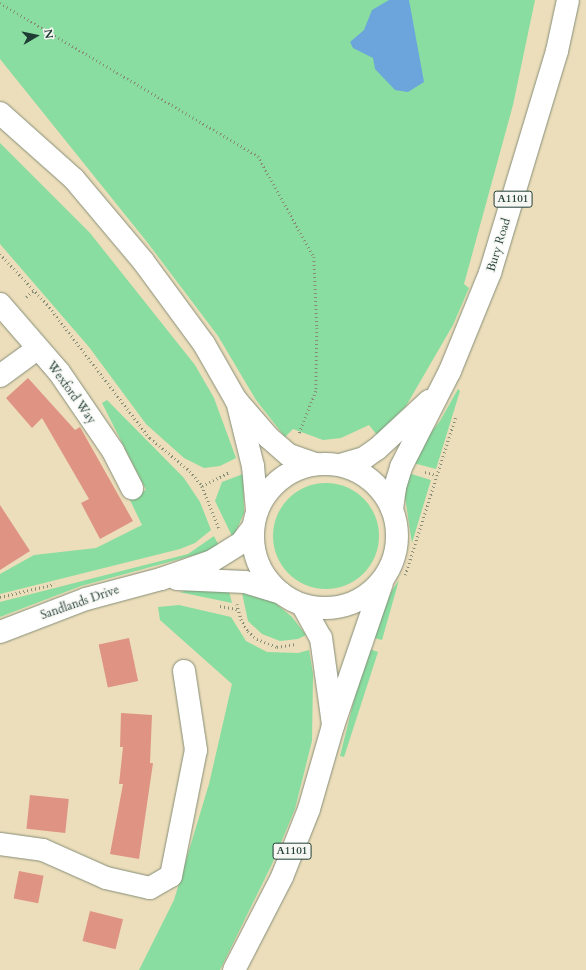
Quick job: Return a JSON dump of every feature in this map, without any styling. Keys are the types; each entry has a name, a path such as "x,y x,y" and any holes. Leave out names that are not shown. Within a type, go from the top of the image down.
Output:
{"main road":[{"name":"Bury Road","path":"392,509 395,487 401,467 457,356 490,273 557,51 568,0"},
{"path":"0,113 74,179 143,261 204,344 236,400 268,438 289,455 315,464 340,465 362,474 380,489 392,509 398,528 397,547 392,565 382,582 366,597 346,606 325,609 303,606 280,593 264,575 254,552 255,519 252,466 236,400"},
{"name":"Wexford Way","path":"0,304 37,349 59,372 113,451 132,488"},
{"path":"0,376 37,349"},
{"name":"Bury Road","path":"340,465 364,458 377,449 438,392"},
{"name":"Sandlands Drive","path":"0,632 86,599 161,579 212,561 232,550 241,543 255,519 266,494 280,480 296,470 315,464"},
{"name":"Sandlands Drive","path":"161,579 236,581 280,593"},
{"name":"A1101","path":"234,970 282,877 309,809 333,726 382,582"},
{"name":"A1101","path":"303,606 321,638 333,726"},
{"path":"0,844 43,850 106,878 150,888 171,876 196,750 184,671"}],"path":[{"path":"0,3 258,156 314,257 317,328 316,391 298,437"},
{"path":"0,254 47,304 150,438 190,471 202,486 225,542 232,550"},
{"path":"236,581 235,596 241,619 248,631 257,639 277,647 321,638"}],"green space":[{"path":"0,0 535,0 513,105 464,284 469,288 453,325 406,406 377,435 369,425 341,438 323,440 293,429 285,437 256,400 218,336 147,242 0,59"},
{"path":"0,143 90,233 195,365 214,398 236,458 220,466 204,468 184,458 146,424 89,347 0,244"},
{"path":"458,389 460,391 436,469 413,463 417,450 440,421"},
{"path":"107,400 184,478 200,502 211,530 195,543 180,549 0,594 0,574 34,555 96,548 142,525 129,498 146,490 102,403"},
{"path":"408,473 431,480 412,543 405,497"},
{"path":"243,474 244,513 233,538 215,501 222,482"},
{"path":"326,483 346,487 364,498 375,516 379,536 375,556 364,574 346,585 326,589 306,585 288,574 277,556 273,536 277,516 288,498 306,487"},
{"path":"214,536 220,548 81,586 0,617 0,602 188,554"},
{"path":"399,580 382,640 370,637 391,592"},
{"path":"196,589 229,591 232,603 179,592"},
{"path":"242,593 274,602 292,617 306,635 298,639 280,641 262,634 248,621"},
{"path":"179,605 231,617 246,641 267,652 298,653 309,650 313,674 312,741 295,809 272,864 220,970 139,970 174,900 209,784 232,684 160,620 158,607"},
{"path":"367,648 378,652 344,757 340,756"}],"water":[{"path":"389,0 409,0 424,82 408,92 395,90 375,69 373,58 353,48 350,42 364,30 372,10"}],"building":[{"path":"28,378 75,430 80,427 133,521 100,539 81,503 89,499 42,418 32,428 6,398"},
{"path":"0,505 30,551 0,570"},
{"path":"129,638 138,681 108,687 99,644"},
{"path":"121,713 152,715 150,763 153,763 139,859 110,854 123,784 119,784 123,747 120,747"},
{"path":"30,795 69,799 65,833 26,829"},
{"path":"19,871 44,876 38,903 14,898"},
{"path":"90,911 123,919 115,949 83,941"}]}
